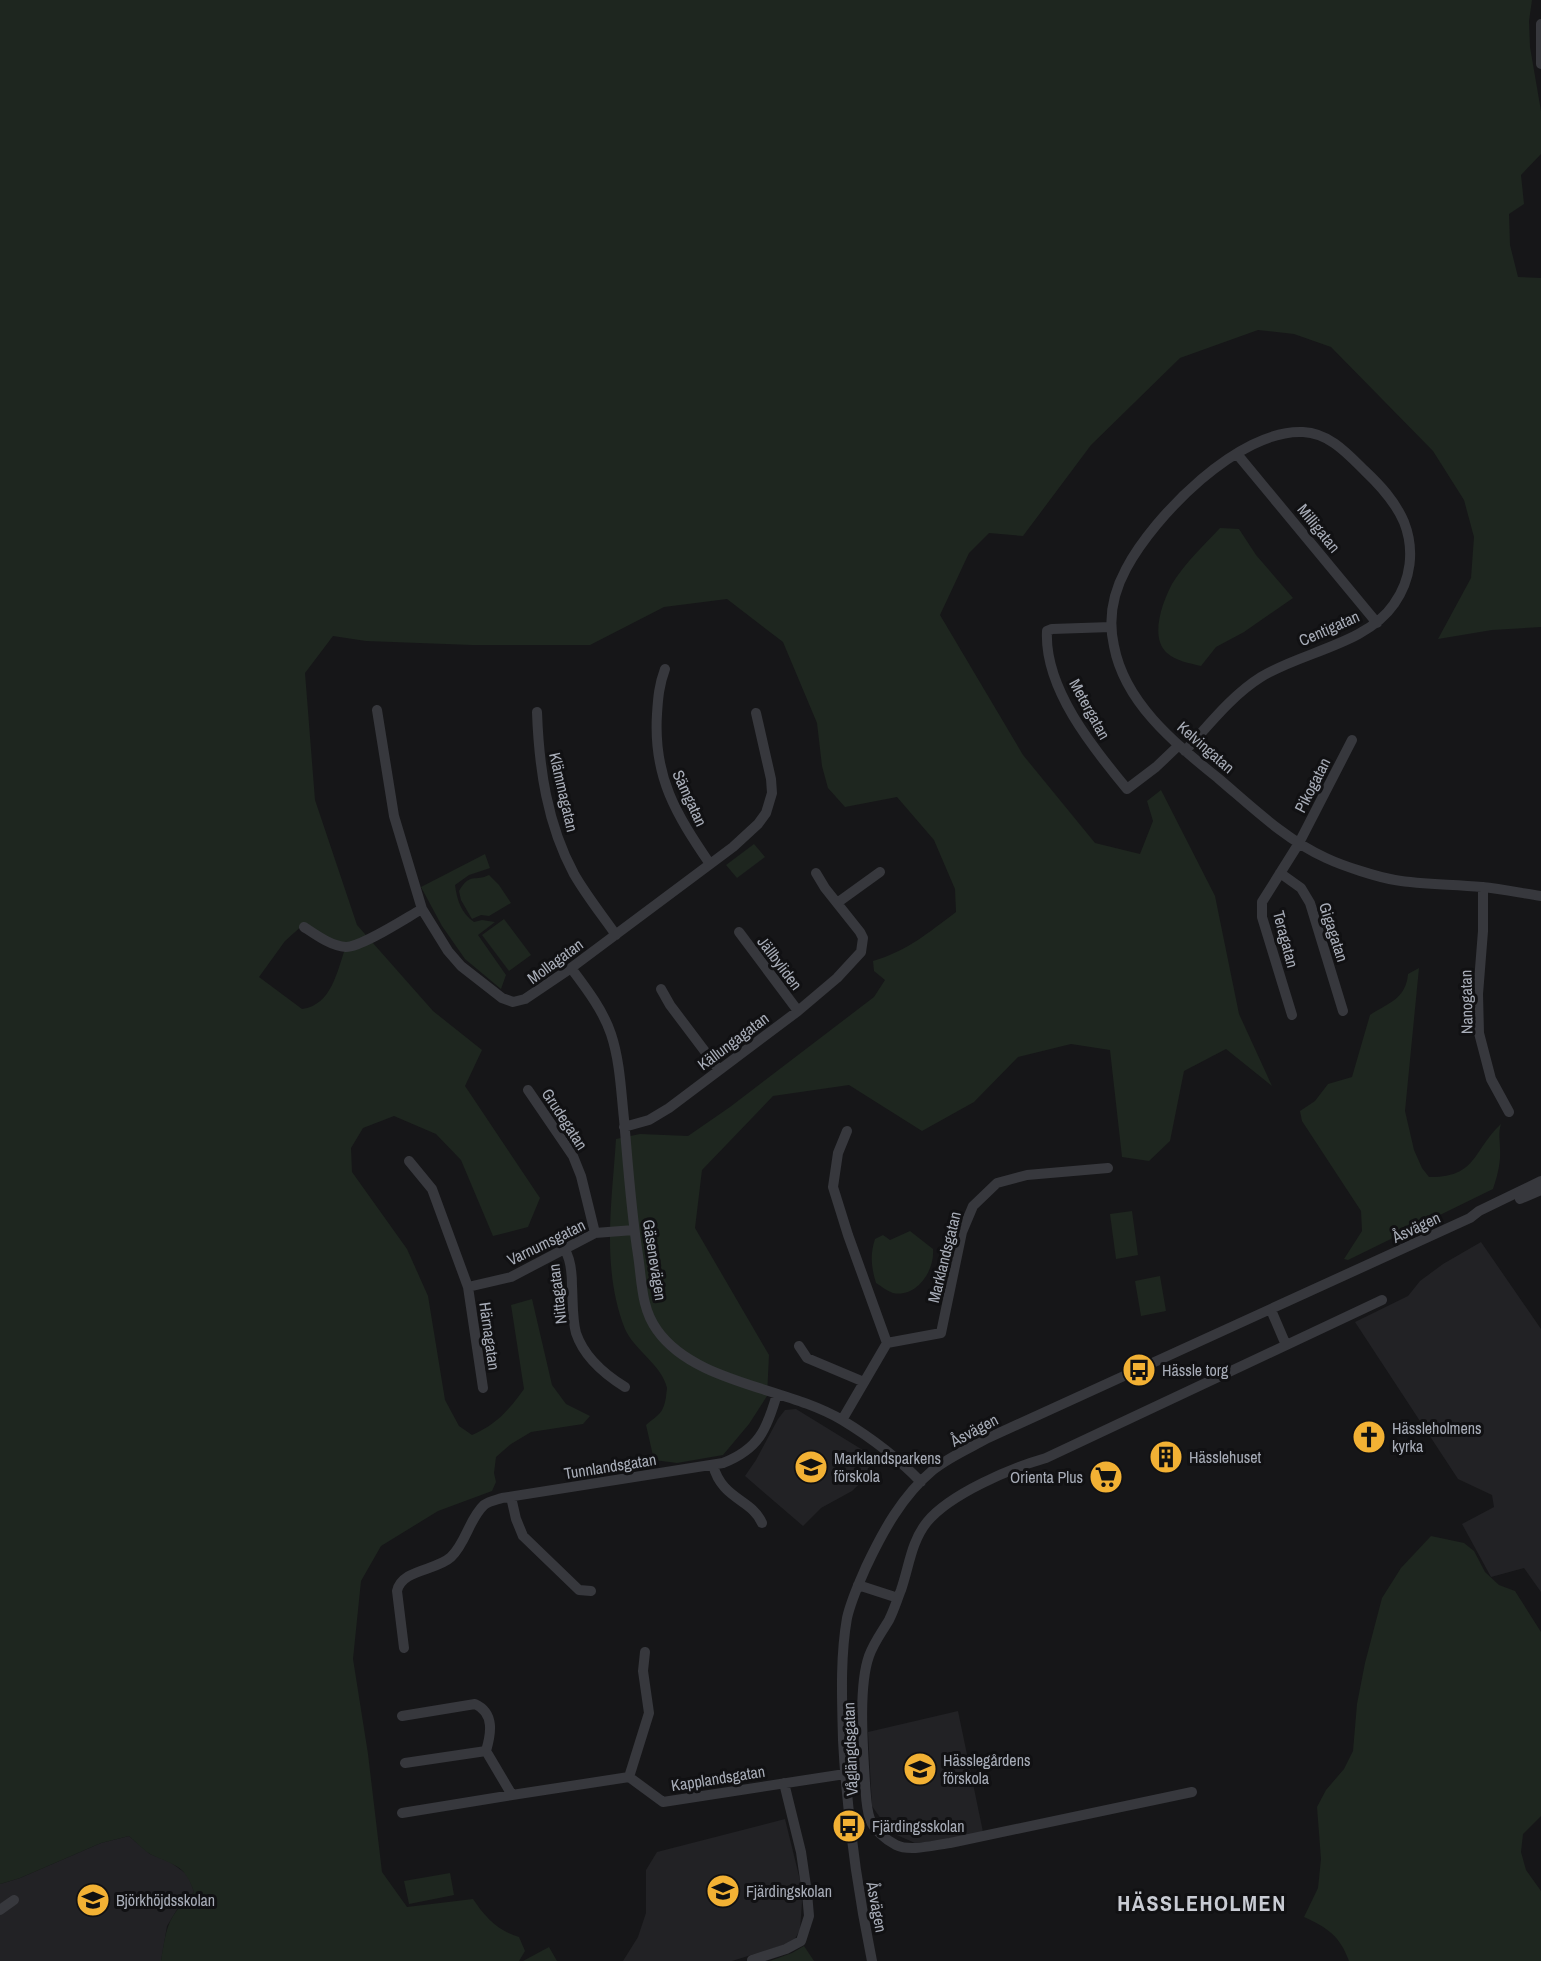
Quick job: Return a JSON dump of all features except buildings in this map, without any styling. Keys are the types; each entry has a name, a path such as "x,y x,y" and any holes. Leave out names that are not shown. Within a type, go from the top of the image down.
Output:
{"street":[{"path":"1541,24 1541,64"},
{"name":"Centigatan","path":"1182,749 1259,678 1291,661 1356,635 1377,623 1387,614 1404,588 1409,571 1411,553 1405,525 1388,495 1342,448 1322,436 1306,432 1283,433 1259,441 1237,454"},
{"name":"Milligatan","path":"1237,454 1377,623"},
{"name":"Kelvingatan","path":"1237,454 1187,492 1159,522 1126,568 1116,592 1111,627 1119,666 1130,688 1147,712 1182,749 1299,843 1327,859 1387,878 1483,887 1541,896"},
{"name":"Metergatan","path":"1111,627 1047,631 1051,663 1073,716 1098,753 1127,789 1182,749"},
{"name":"Sämgatan","path":"665,669 659,687 656,734 660,770 684,827 710,864"},
{"name":"Mollagatan","path":"377,710 394,816 422,909 448,951 461,966 502,998 513,1002 525,999 571,968 733,847 758,824 770,803 772,793 756,713"},
{"name":"Klämmagatan","path":"537,712 538,746 557,836 574,873 616,935"},
{"name":"Pikogatan","path":"1299,843 1352,740"},
{"name":"Teragatan","path":"1292,1015 1262,917 1262,902 1299,843"},
{"path":"816,873 837,903 880,872"},
{"name":"Gigagatan","path":"1280,873 1301,888 1310,903 1343,1011"},
{"name":"Nanogatan","path":"1483,887 1483,931 1478,994 1479,1034 1491,1079 1509,1112"},
{"name":"Källungagatan","path":"624,1127 639,1124 657,1116 798,1011 852,964 861,952 862,938 837,903"},
{"path":"304,927 323,940 346,947 362,942 422,909"},
{"name":"Jällbyliden","path":"739,932 798,1011"},
{"name":"Gäsenevägen","path":"571,968 590,993 611,1033 619,1073 634,1230 643,1295 652,1321 675,1351 706,1368 810,1405 842,1420 899,1460 921,1482"},
{"path":"661,989 670,1005 719,1070"},
{"name":"Grudegatan","path":"528,1090 573,1156 595,1233"},
{"path":"842,1420 887,1343 833,1187 838,1153 847,1131"},
{"path":"409,1161 432,1189 468,1287"},
{"name":"Marklandsgatan","path":"887,1343 941,1333 962,1232 973,1206 997,1183 1027,1175 1108,1168"},
{"name":"Åsvägen","path":"872,1961 855,1875 845,1774 843,1658 848,1617 858,1585 887,1524 921,1482 946,1462 988,1438 1470,1218 1479,1211 1541,1181"},
{"name":"Åsvägen","path":"1470,1218 1480,1217 1541,1190"},
{"name":"Varnumsgatan","path":"468,1287 511,1276 565,1251 595,1233 634,1230"},
{"name":"Nittagatan","path":"565,1251 572,1280 576,1332 587,1355 609,1377 625,1386"},
{"name":"Härnagatan","path":"468,1287 483,1388"},
{"name":"Våglängdsgatan","path":"1192,1792 950,1843 897,1846 870,1821 862,1747 865,1671 875,1640 889,1619 898,1598 917,1537 936,1513 951,1502 1007,1473 1046,1458 1382,1300"},
{"path":"1271,1310 1286,1345"},
{"path":"799,1346 807,1359 864,1382"},
{"name":"Tunnlandsgatan","path":"404,1648 398,1585 407,1576 443,1564 461,1545 483,1506 511,1497 713,1465 742,1455 758,1441 763,1433 777,1394"},
{"path":"713,1465 723,1488 759,1516 762,1523"},
{"path":"511,1497 523,1536 579,1590 591,1591"},
{"path":"858,1585 898,1598"},
{"path":"402,1813 629,1776 649,1713 643,1671 645,1652"},
{"path":"402,1716 475,1704 482,1707 491,1731 486,1751 512,1795"},
{"path":"405,1763 486,1751"},
{"name":"Kapplandsgatan","path":"629,1776 663,1802 845,1774"},
{"name":"Kapplandsgatan","path":"752,1960 786,1949 801,1941 809,1916 801,1852 784,1783"},
{"path":"0,1910 14,1900"}],"shaded area":[{"path":"0,0 1532,0 1529,21 1530,47 1541,111 1541,154 1521,175 1524,204 1509,214 1510,245 1518,277 1541,278 1541,627 1492,630 1438,639 1471,578 1474,537 1464,500 1433,451 1331,347 1294,334 1258,330 1180,358 1091,445 1023,536 989,533 969,553 940,615 1023,755 1095,843 1140,854 1153,821 1147,801 1161,790 1215,896 1239,1014 1272,1086 1226,1049 1184,1071 1170,1141 1149,1161 1122,1157 1110,1050 1071,1044 1018,1057 974,1102 922,1131 849,1085 773,1096 702,1170 695,1228 769,1355 767,1396 749,1424 723,1455 677,1463 654,1460 646,1425 662,1410 667,1388 660,1372 629,1337 618,1306 613,1282 610,1235 616,1139 640,1134 688,1136 730,1107 874,997 885,980 874,971 873,961 907,947 956,912 955,889 934,840 897,797 845,807 828,788 822,766 817,723 783,642 727,599 664,607 590,645 472,645 366,641 333,636 305,673 315,800 357,925 433,1011 482,1050 465,1086 540,1198 528,1227 493,1236 461,1160 436,1134 394,1116 363,1128 351,1148 352,1172 407,1249 428,1296 445,1400 459,1426 472,1435 481,1431 501,1416 524,1389 511,1305 532,1299 552,1385 566,1404 590,1416 583,1424 531,1432 511,1444 496,1457 494,1473 496,1482 492,1491 438,1511 381,1546 361,1581 353,1659 368,1754 382,1872 407,1907 473,1899 493,1922 519,1937 525,1951 519,1961 161,1961 165,1939 173,1916 194,1892 187,1876 179,1867 149,1853 129,1836 101,1843 20,1878 0,1884","holes":["305,923 323,936 346,946 332,985 320,1001 302,1009 259,977 285,941"]},
{"path":"1220,528 1239,529 1256,555 1293,598 1244,632 1216,647 1201,666 1179,660 1167,653 1159,638 1159,619 1165,600 1177,576"},
{"path":"754,844 765,857 737,878 726,865"},
{"path":"485,854 490,868 469,875 455,885 460,906 466,915 474,922 482,920 495,922 478,935 506,975 501,989 465,959 442,926 421,887"},
{"path":"489,875 511,903 489,916 481,915 472,919 461,900 459,891 466,881"},
{"path":"504,919 531,955 509,971 482,935"},
{"path":"1419,968 1405,1111 1414,1150 1429,1177 1457,1173 1472,1161 1501,1124 1497,1175 1493,1189 1348,1260 1344,1259 1362,1231 1361,1211 1302,1121 1300,1111 1315,1101 1328,1084 1352,1077 1370,1015 1400,995 1407,982 1408,974"},
{"path":"1132,1211 1138,1255 1116,1259 1110,1214"},
{"path":"910,1231 933,1249 931,1265 923,1281 917,1287 902,1293 893,1293 876,1283 872,1261 873,1245 875,1239 883,1235 890,1240"},
{"path":"1481,1242 1541,1329 1541,1592 1524,1568 1491,1577 1462,1524 1494,1507 1492,1495 1458,1479 1355,1322 1408,1296 1420,1281 1443,1264"},
{"path":"1160,1276 1166,1311 1141,1316 1135,1281"},
{"name":"Marklandsparkens förskola","path":"796,1409 866,1452 871,1473 852,1491 821,1508 803,1526 745,1476 778,1419 785,1410"},
{"path":"1431,1536 1464,1543 1474,1551 1485,1572 1499,1585 1515,1591 1541,1632 1541,1816 1523,1834 1521,1852 1526,1870 1541,1891 1541,1961 1349,1961 1342,1945 1332,1934 1304,1917 1318,1888 1321,1859 1317,1807 1326,1790 1344,1769 1353,1751 1357,1704 1382,1598 1401,1568"},
{"name":"Hässlegårdens förskola","path":"958,1711 983,1832 939,1841 915,1843 890,1832 872,1806 868,1732"},
{"name":"Fjärdingskolan","path":"785,1819 800,1880 802,1902 800,1930 793,1942 732,1961 623,1961 638,1937 646,1913 646,1870 657,1852"},
{"name":"Björkhöjdsskolan","path":"129,1836 150,1854 170,1862 188,1875 194,1892 178,1908 167,1926 161,1961 0,1961 0,1884 20,1878 101,1843"},
{"path":"450,1873 454,1895 409,1904 404,1881"},
{"path":"804,1946 814,1961 770,1961 792,1953"},
{"path":"549,1947 557,1961 523,1961"}],"place":[{"name":"Hässle torg","path":"1139,1370"},
{"name":"Hässleholmens kyrka","path":"1369,1437"},
{"name":"Hässlehuset","path":"1166,1457"},
{"name":"Marklandsparkens förskola","path":"811,1467"},
{"name":"Orienta Plus","path":"1106,1477"},
{"name":"Hässlegårdens förskola","path":"920,1769"},
{"name":"Fjärdingsskolan","path":"849,1826"},
{"name":"Fjärdingskolan","path":"723,1891"},
{"name":"Björkhöjdsskolan","path":"93,1900"}],"district":[{"name":"HÄSSLEHOLMEN","path":"1202,1903"}]}
